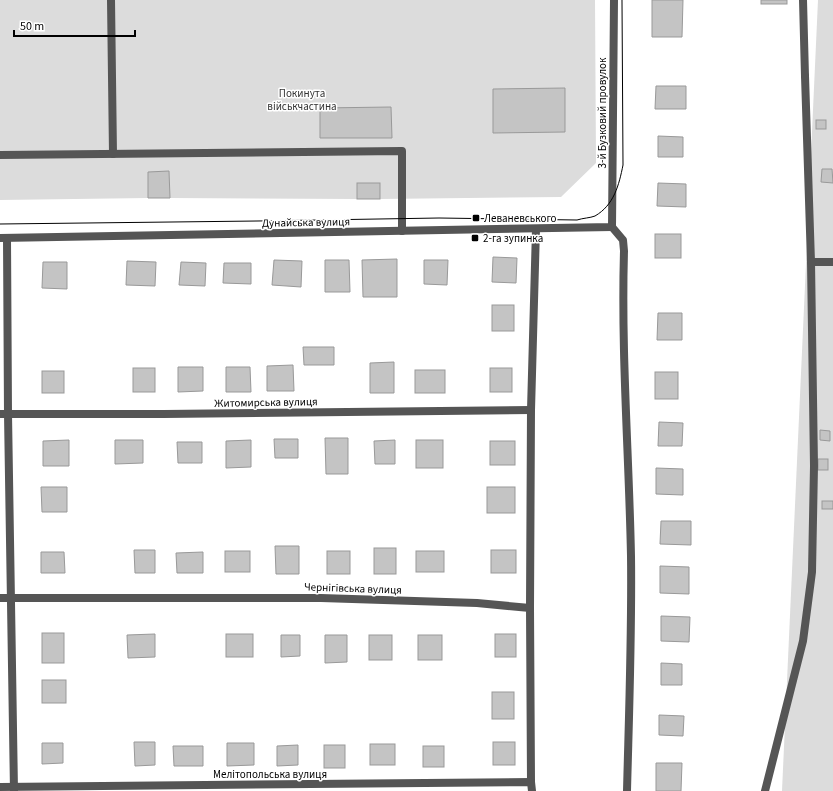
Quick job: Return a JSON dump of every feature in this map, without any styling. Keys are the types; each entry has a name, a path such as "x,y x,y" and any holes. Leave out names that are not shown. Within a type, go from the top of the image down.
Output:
{"street":[{"path":"111,0 113,154"},
{"name":"3-й Бузковий провулок","path":"612,227 614,0"},
{"path":"765,791 803,641 812,572 814,466 811,262 803,0"},
{"path":"0,155 402,151 402,231"},
{"path":"612,227 623,240 624,251 623,342 631,555 627,791"},
{"name":"Дунайська вулиця","path":"3,238 612,227"},
{"path":"531,787 531,410 536,229"},
{"path":"3,238 4,414 11,598 14,789"},
{"path":"811,262 833,262"},
{"name":"Житомирська вулиця","path":"4,414 164,414 531,410"},
{"name":"Чернігівська вулиця","path":"0,598 322,598 477,603 530,608"},
{"name":"Мелітопольська вулиця","path":"0,787 14,789 531,787"}],"green space":[{"name":"Покинута військчастина","path":"0,0 595,0 596,163 561,197 380,199 380,183 357,183 357,199 170,198 169,172 148,172 148,198 0,200"},
{"path":"818,0 833,0 833,791 782,791"}],"building":[{"path":"652,0 683,0 682,37 652,37"},
{"path":"761,0 787,0 787,4 761,4"},
{"path":"656,86 686,86 686,109 655,109"},
{"path":"565,88 565,132 493,133 493,89"},
{"path":"391,107 392,138 320,138 320,108"},
{"path":"816,120 826,120 826,129 816,129"},
{"path":"658,136 683,137 683,157 658,157"},
{"path":"822,169 832,169 833,183 821,182"},
{"path":"169,171 170,198 148,198 148,172"},
{"path":"357,183 380,183 380,199 357,199"},
{"path":"658,183 686,184 686,207 657,206"},
{"path":"655,234 681,234 681,258 655,258"},
{"path":"493,257 517,258 516,283 492,282"},
{"path":"397,259 397,297 363,297 362,260"},
{"path":"274,260 302,261 301,287 272,285"},
{"path":"325,260 349,260 350,292 325,292"},
{"path":"424,260 448,260 447,285 424,284"},
{"path":"127,261 156,262 155,286 126,285"},
{"path":"43,262 67,262 67,289 42,288"},
{"path":"181,262 206,263 205,286 179,285"},
{"path":"224,263 251,263 251,284 223,283"},
{"path":"492,305 514,305 514,331 492,331"},
{"path":"658,313 682,313 682,340 657,340"},
{"path":"303,347 334,347 334,365 304,365"},
{"path":"394,362 394,393 370,393 370,363"},
{"path":"293,365 294,391 267,391 267,366"},
{"path":"178,367 203,367 203,391 178,392"},
{"path":"226,367 250,367 251,392 226,392"},
{"path":"133,368 155,368 155,392 133,392"},
{"path":"490,368 512,368 512,392 490,392"},
{"path":"415,370 445,370 445,393 415,393"},
{"path":"42,371 64,371 64,393 42,393"},
{"path":"655,372 678,372 678,399 655,399"},
{"path":"659,422 683,423 682,446 658,446"},
{"path":"820,430 830,431 830,441 820,440"},
{"path":"325,438 348,438 348,474 326,474"},
{"path":"274,439 298,439 298,458 275,458"},
{"path":"69,440 69,466 43,466 43,441"},
{"path":"115,440 143,440 143,463 115,464"},
{"path":"251,440 251,467 226,468 226,441"},
{"path":"395,440 395,464 375,464 374,441"},
{"path":"416,440 443,440 443,468 416,468"},
{"path":"490,441 515,441 515,465 490,465"},
{"path":"177,442 202,442 202,463 178,463"},
{"path":"818,459 828,459 828,470 818,470"},
{"path":"656,468 683,469 683,495 656,494"},
{"path":"41,487 67,487 67,512 42,512"},
{"path":"487,487 515,487 515,513 487,513"},
{"path":"822,501 833,501 833,509 822,509"},
{"path":"661,521 691,521 691,545 660,544"},
{"path":"275,546 299,546 299,574 276,574"},
{"path":"374,548 396,548 396,574 374,574"},
{"path":"134,550 155,550 155,573 135,573"},
{"path":"491,550 516,550 516,573 491,573"},
{"path":"225,551 250,551 250,572 225,572"},
{"path":"327,551 350,551 350,574 327,574"},
{"path":"416,551 444,551 444,572 416,572"},
{"path":"41,552 64,552 65,573 41,573"},
{"path":"203,552 203,573 177,573 176,553"},
{"path":"660,566 689,567 689,594 660,593"},
{"path":"661,616 690,617 689,642 661,641"},
{"path":"42,633 64,633 64,663 42,663"},
{"path":"155,634 155,657 128,658 127,635"},
{"path":"226,634 253,634 253,657 226,657"},
{"path":"495,634 516,634 516,657 495,657"},
{"path":"281,635 300,635 300,656 281,657"},
{"path":"325,635 347,635 347,662 325,663"},
{"path":"369,635 392,635 392,660 369,660"},
{"path":"418,635 442,635 442,660 418,660"},
{"path":"661,663 682,664 682,685 661,685"},
{"path":"42,680 66,680 66,703 42,703"},
{"path":"492,692 514,692 514,719 492,719"},
{"path":"659,715 684,716 683,736 659,735"},
{"path":"134,742 155,742 155,765 135,766"},
{"path":"493,742 515,742 515,765 493,765"},
{"path":"42,743 63,743 63,763 42,764"},
{"path":"227,743 254,743 254,765 227,766"},
{"path":"370,744 395,744 395,765 370,765"},
{"path":"298,745 298,765 277,766 277,746"},
{"path":"324,745 345,745 345,768 324,768"},
{"path":"173,746 203,746 203,766 174,766"},
{"path":"423,746 444,746 444,767 423,767"},
{"path":"656,763 682,763 681,791 656,791"}],"tram line":[{"path":"0,224 439,218 577,220 595,216 607,206 615,194 623,165 622,0"}],"place":[{"name":"Леваневського","path":"476,218"},
{"name":"2-га зупинка","path":"475,238"}]}
